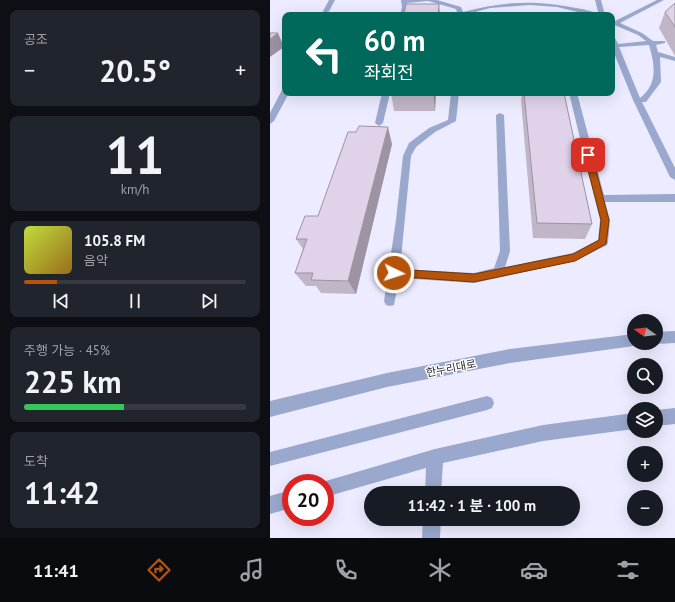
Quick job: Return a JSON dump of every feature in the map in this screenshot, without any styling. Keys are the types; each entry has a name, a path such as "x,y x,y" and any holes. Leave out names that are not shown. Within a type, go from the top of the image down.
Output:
{"street":[{"path":"326,12 332,0"},
{"path":"270,121 283,96"},
{"path":"663,338 675,337"},
{"name":"한누리대로","path":"270,409 387,380 510,356 627,341"},
{"path":"663,417 675,416"},
{"path":"334,486 435,457 543,433 627,422"},
{"path":"433,486 435,457"},
{"path":"270,505 282,502"},
{"path":"431,538 432,526"}],"lane":[{"path":"404,12 404,1 426,0"},
{"path":"434,0 459,8 460,12"},
{"path":"598,0 601,12"},
{"path":"615,21 661,0"},
{"path":"467,12 475,8 489,6 554,3 587,12"},
{"path":"615,23 640,34 652,43 657,59 657,82 643,100 637,100"},
{"path":"615,46 663,42"},
{"path":"615,48 637,100 675,177"},
{"path":"655,53 675,59"},
{"path":"379,123 385,96"},
{"path":"390,301 401,220 407,156 412,145 432,130 452,121 454,96"},
{"path":"394,273 474,278 575,257 603,242 605,220 574,96"},
{"path":"474,278 498,271 505,251 500,115"},
{"path":"599,199 675,198"},
{"path":"270,459 487,403"}],"building":[{"path":"675,3 675,27 665,12"},
{"path":"406,4 439,4 438,12 405,12"},
{"path":"270,33 278,33 270,39"},
{"path":"524,96 565,96 592,224 537,223"},
{"path":"359,126 388,127 348,281 311,280 313,273 295,273 307,239 296,239 305,216 318,216 348,132 356,132"}],"route":[{"path":"394,273 474,278 575,257 603,242 605,220 588,155"}]}
